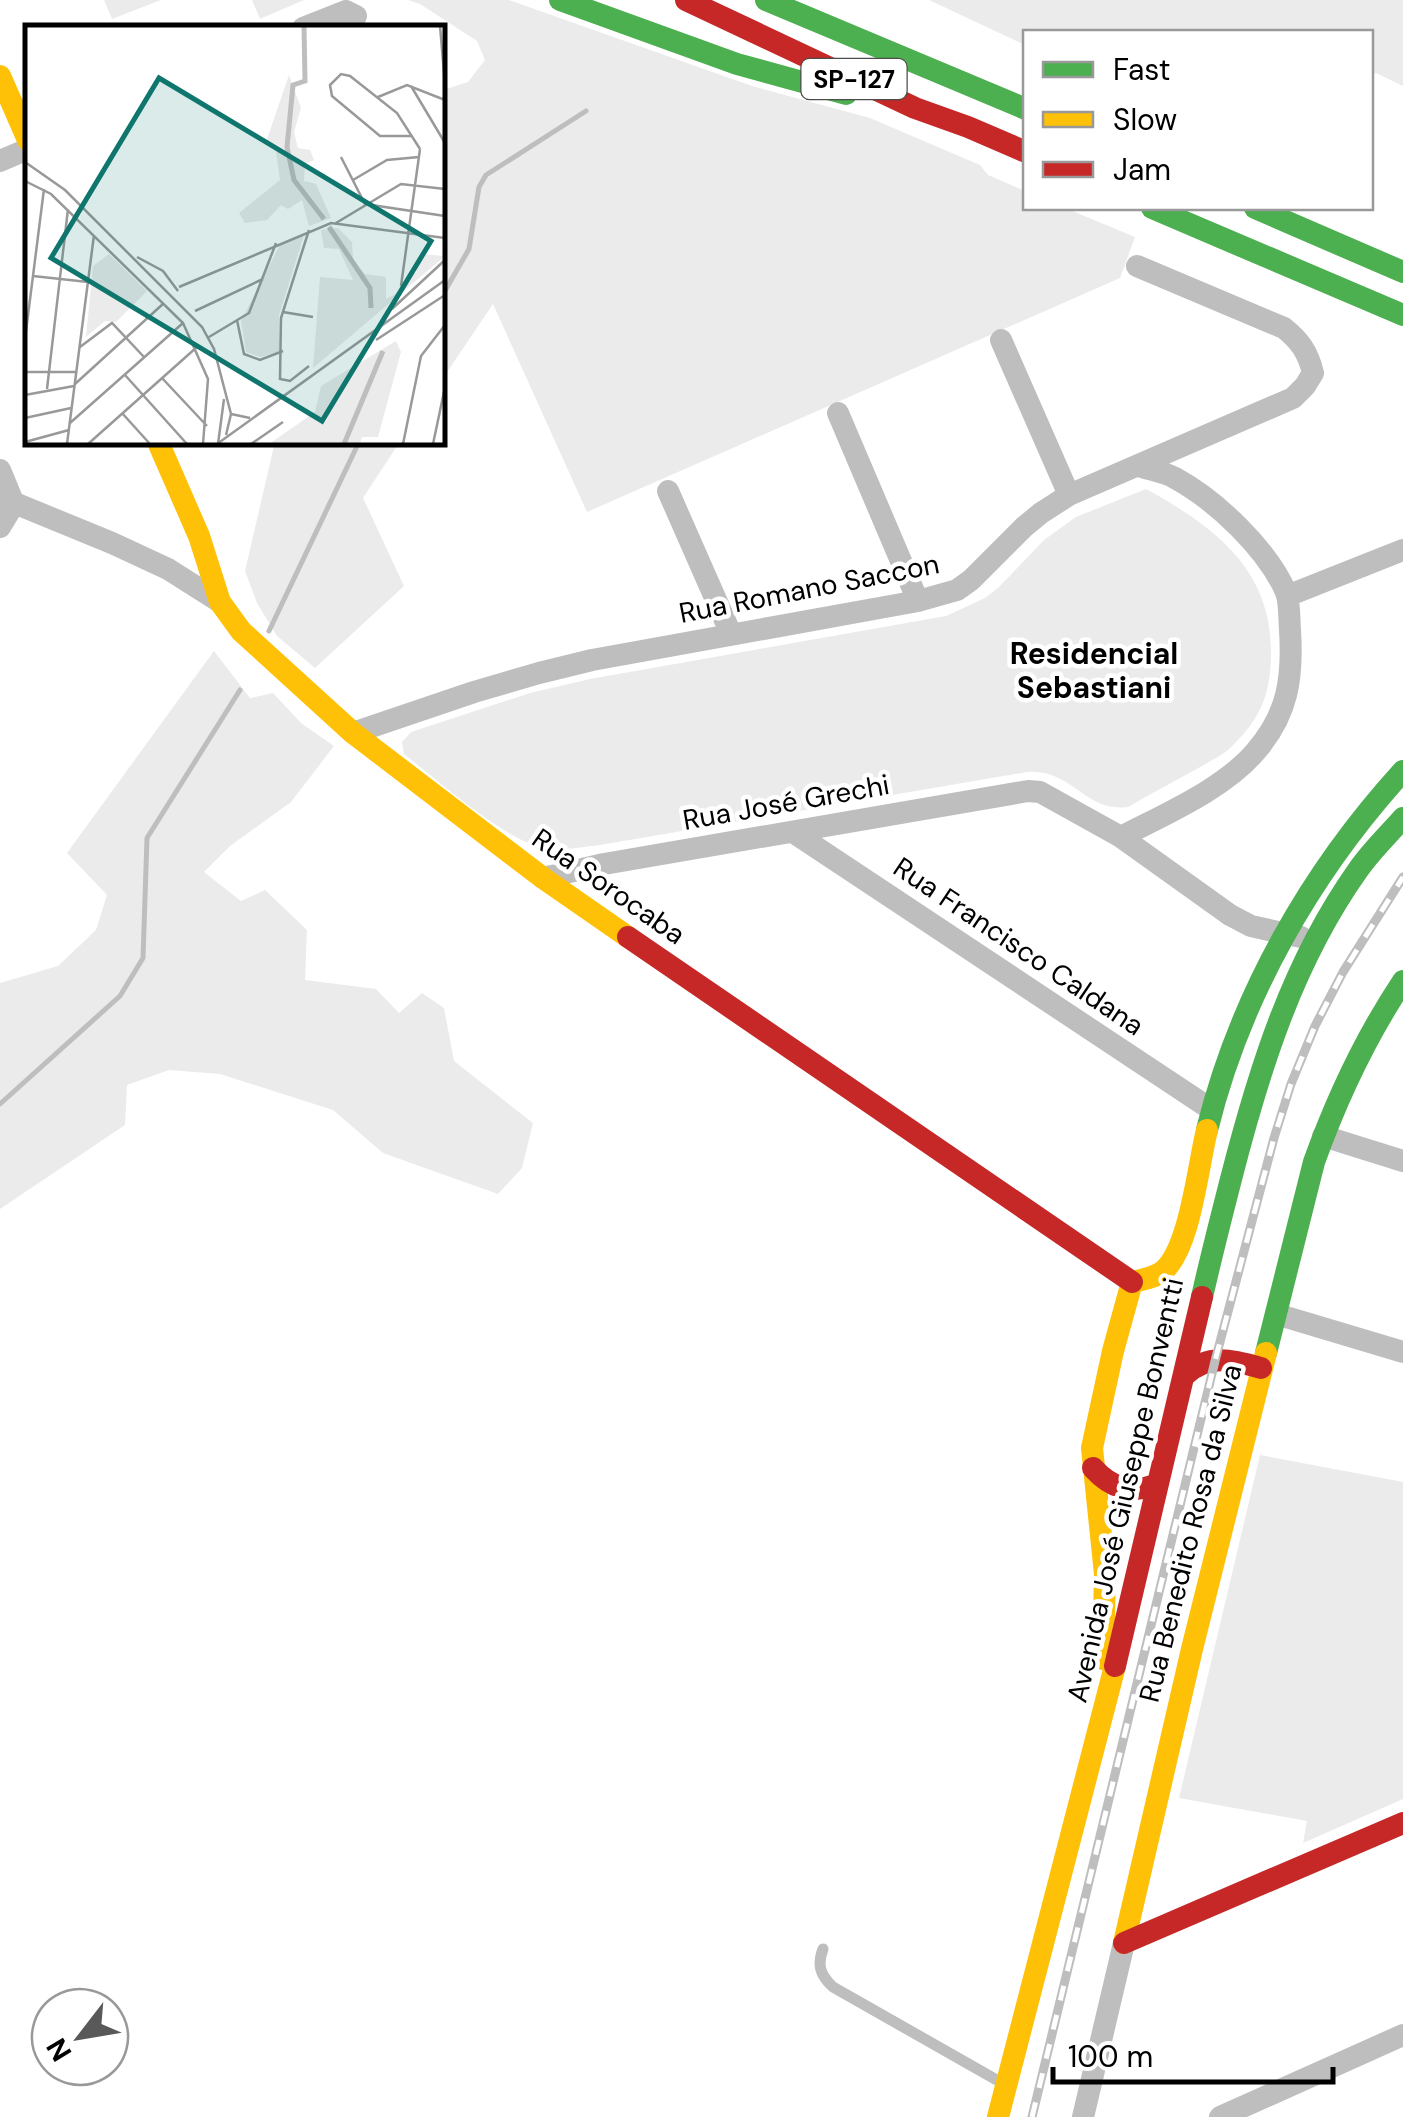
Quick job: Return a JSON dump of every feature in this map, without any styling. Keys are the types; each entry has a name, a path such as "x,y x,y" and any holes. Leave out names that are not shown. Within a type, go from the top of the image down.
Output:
{"main road":[{"path":"560,0 787,80 916,108"},
{"name":"SP-127","path":"686,0 916,108 1023,151"},
{"name":"SP-127","path":"766,0 1023,108"},
{"path":"797,0 885,50"},
{"path":"0,76 25,133"},
{"path":"1157,210 1403,315"},
{"path":"1260,210 1403,272"},
{"name":"Rua Sorocaba","path":"159,445 198,536 220,602 241,631 353,733 543,878 1132,1282"},
{"name":"Avenida José Giuseppe Bonventti","path":"1102,1722 1105,1574 1092,1448 1132,1282 1158,1276 1183,1240 1212,1110 1237,1038 1285,934 1358,820 1403,771"},
{"name":"Avenida José Giuseppe Bonventti","path":"1102,1722 1198,1315 1245,1125 1268,1050 1315,939 1359,868 1403,818"},
{"name":"Rua Benedito Rosa da Silva","path":"1124,1944 1314,1162 1380,1014 1403,981"},
{"path":"1158,1276 1176,1278 1186,1284 1216,1357"},
{"path":"1185,1375 1199,1362 1216,1357 1261,1368"},
{"path":"1093,1468 1122,1490 1158,1484"},
{"path":"998,2117 1102,1722"},
{"path":"1124,1944 1403,1823"}],"street":[{"path":"311,25 346,11 356,16"},
{"path":"0,161 25,149"},
{"name":"Rua Romano Saccon","path":"353,733 539,672 918,601 957,590 1033,520 1069,496 1293,398 1305,386 1313,373 1309,354 1284,328 1137,266"},
{"path":"1002,340 1069,496"},
{"path":"838,413 918,601"},
{"path":"1139,466 1173,477 1229,518 1270,565 1288,596 1290,678 1277,723 1242,767 1121,837 1230,915 1251,926 1315,939"},
{"path":"0,470 7,500 0,527"},
{"path":"668,491 732,634"},
{"path":"7,500 154,562 220,602"},
{"path":"1288,596 1403,550"},
{"name":"Rua José Grechi","path":"543,878 604,864 1028,791 1040,792 1121,837"},
{"name":"Rua Francisco Caldana","path":"792,832 1212,1110"},
{"path":"1323,1136 1403,1161"},
{"path":"1276,1314 1403,1352"},
{"name":"Rua Benedito Rosa da Silva","path":"1083,2117 1124,1944"},
{"path":"1220,2117 1403,2035"}],"lane":[{"path":"824,1949 818,1961 820,1971 833,1987 1006,2085"}],"shaded area":[{"path":"104,0 161,0 112,19"},
{"path":"252,0 304,0 260,19"},
{"path":"408,0 509,0 752,86 870,118 980,165 988,175 1023,190 1023,210 1070,210 1135,237 1120,278 587,512 493,304 445,375 445,89 468,82 485,60 477,41"},
{"path":"929,0 1403,0 1403,86 1373,74 1373,30 1023,30 1023,44"},
{"path":"398,445 363,498 404,586 315,668 277,636 257,603 245,571 274,446"},
{"path":"1146,489 1216,536 1251,575 1269,626 1271,656 1261,708 1239,739 1220,756 1128,807 1101,804 1056,777 1027,772 600,845 552,849 530,844 493,823 404,754 402,742 411,732 530,693 946,616 985,598 1044,540 1076,517"},
{"path":"214,651 250,698 273,693 301,723 334,746 291,802 230,846 204,872 241,901 265,890 307,930 305,980 376,989 399,1013 422,993 444,1008 454,1061 533,1123 522,1168 498,1194 383,1153 333,1110 220,1074 169,1070 127,1085 125,1125 0,1209 0,983 58,966 96,930 107,895 67,853"},
{"path":"1260,1455 1403,1482 1403,1799 1303,1843 1307,1821 1179,1798"}],"waterway":[{"path":"445,291 469,249 479,187 486,175 586,111"},
{"path":"269,631 358,445"},
{"path":"0,1104 120,996 143,958 147,838 240,690"}],"railway":[{"path":"1032,2117 1216,1357 1274,1138 1315,1026 1343,972 1403,877"}],"traffic: fast":[{"path":"560,0 737,64 846,94"},
{"path":"766,0 1023,108"},
{"path":"1157,210 1403,315"},
{"path":"1260,210 1403,272"},
{"path":"1207,1130 1239,1032 1283,938 1338,851 1403,771"},
{"path":"1202,1297 1253,1098 1280,1018 1335,906 1358,870 1403,818"},
{"path":"1266,1353 1314,1162 1353,1069 1403,981"}],"traffic: slow":[{"path":"0,76 25,133"},
{"path":"159,445 199,536 220,602 241,631 353,733 543,878 628,937"},
{"path":"1103,1659 1105,1574 1092,1448 1132,1282 1162,1272 1180,1246 1207,1130"},
{"path":"1124,1943 1266,1353"},
{"path":"998,2117 1115,1666"}],"traffic: jam":[{"path":"686,0 915,108 1023,151"},
{"path":"628,937 1132,1282"},
{"path":"1115,1666 1202,1297"},
{"path":"1185,1375 1212,1361 1261,1368"},
{"path":"1093,1468 1122,1488 1158,1484"},
{"path":"1124,1943 1403,1823"}],"district":[{"name":"Residencial Sebastiani","path":"1094,671"}]}
